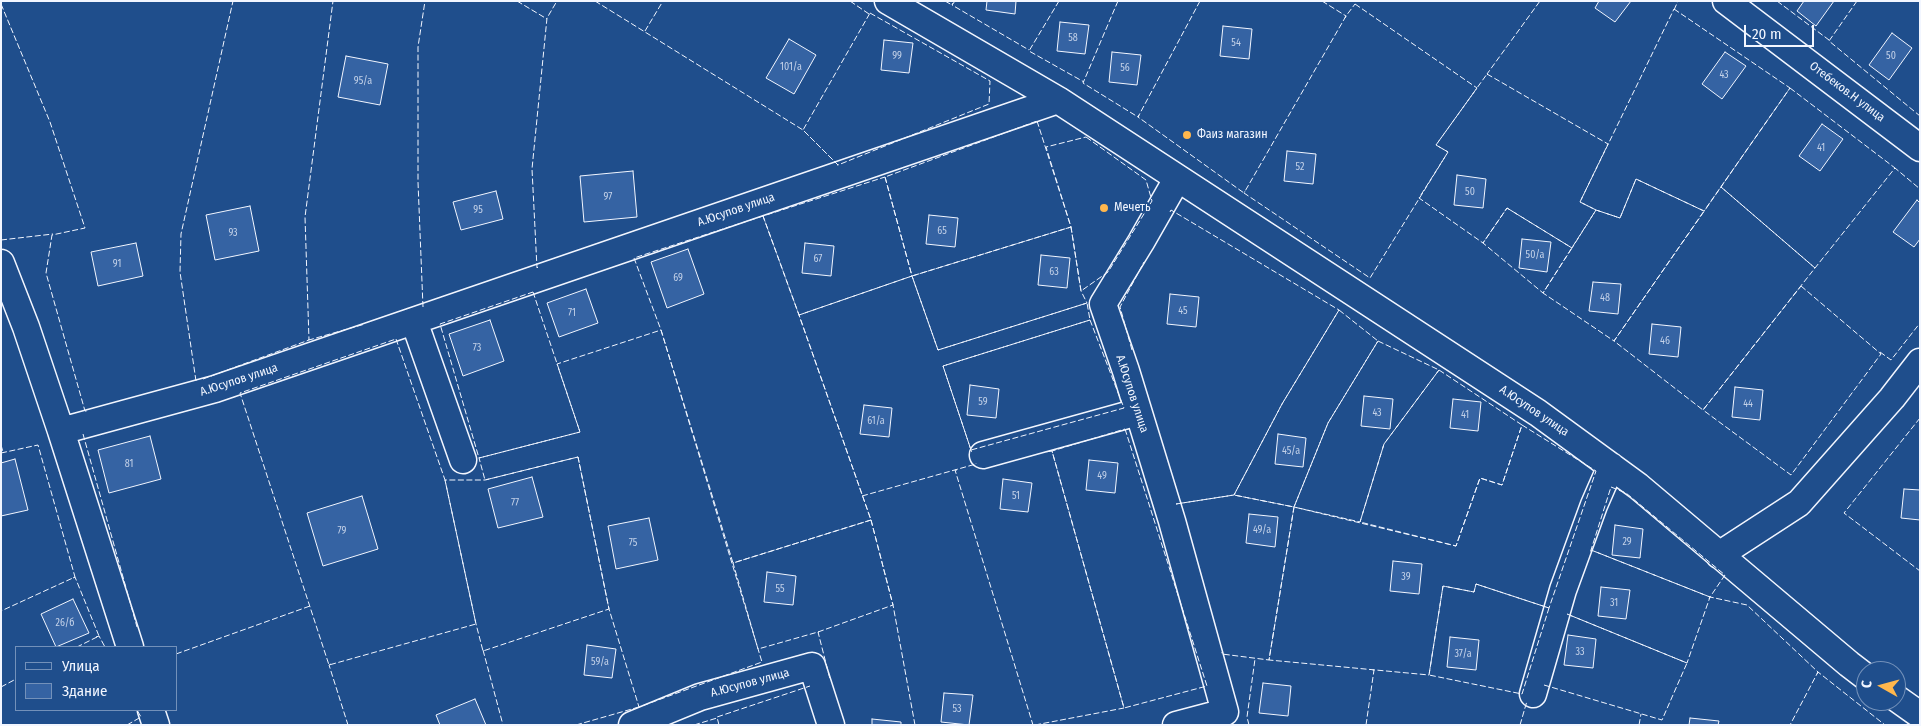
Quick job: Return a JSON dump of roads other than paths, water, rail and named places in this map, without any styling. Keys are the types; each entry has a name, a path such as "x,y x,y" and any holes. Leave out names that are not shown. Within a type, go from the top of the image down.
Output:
{"street":[{"name":"А.Юсупов улица","path":"888,1 1058,100 1538,413 1638,486 1856,669"},
{"name":"Отебеков.Н улица","path":"1726,1 1920,148"},
{"name":"А.Юсупов улица","path":"61,431 215,389 1058,100"},
{"name":"А.Юсупов улица","path":"1176,725 1227,718 1172,521 1103,304 1177,179"},
{"path":"1,263 26,327 61,431 130,646"},
{"path":"414,321 463,460"},
{"path":"1719,555 1799,503 1892,398 1920,362"},
{"path":"983,455 1138,412"},
{"path":"1532,694 1563,590 1594,505 1611,466"},
{"name":"А.Юсупов улица","path":"632,725 700,697 812,666 831,725"},
{"path":"1906,705 1920,715"},
{"path":"151,711 156,724"}],"place":[{"name":"Фаиз магазин","path":"1187,135"},
{"name":"Мечеть","path":"1104,208"}]}
